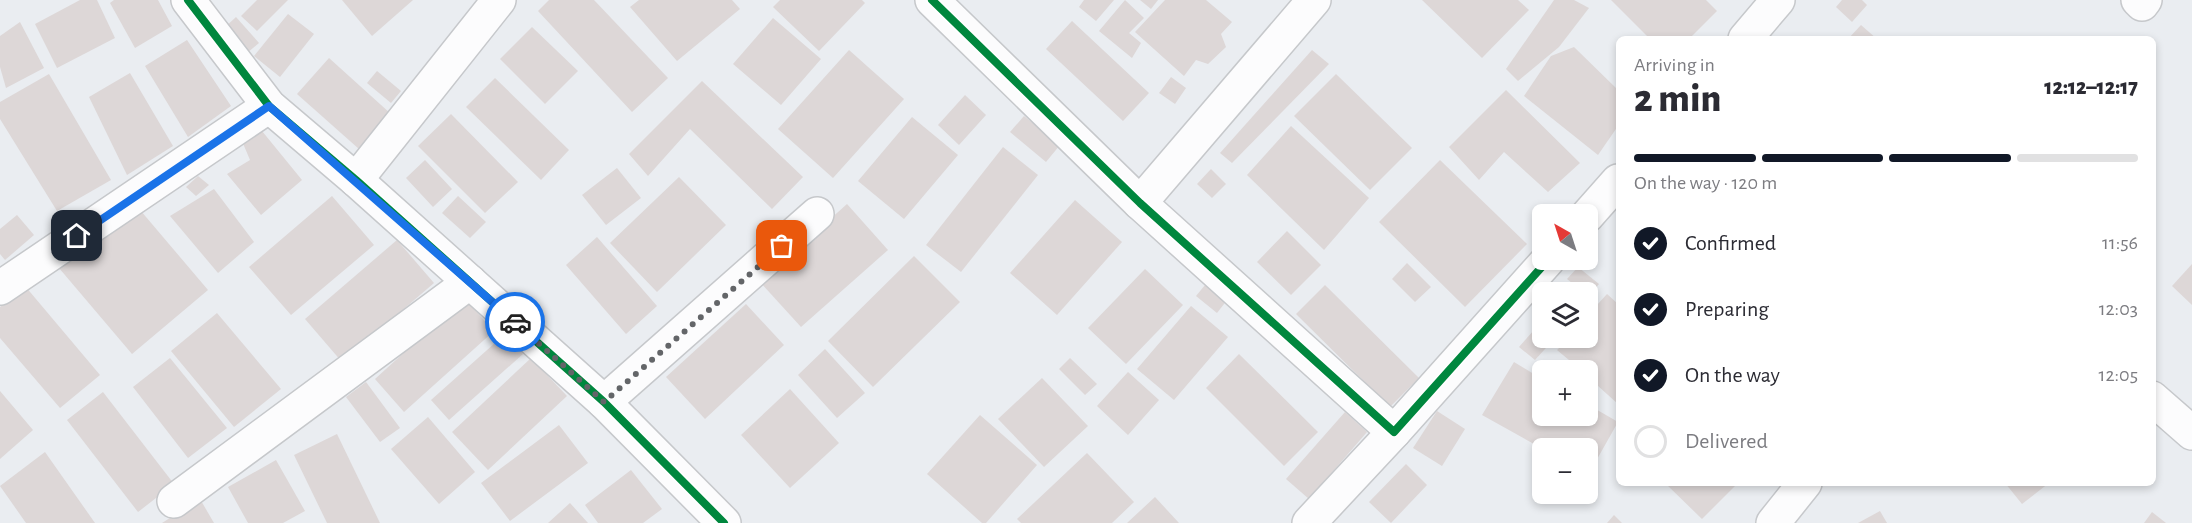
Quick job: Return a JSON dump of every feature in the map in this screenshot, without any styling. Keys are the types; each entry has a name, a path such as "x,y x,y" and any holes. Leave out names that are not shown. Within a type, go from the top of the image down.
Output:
{"street":[{"path":"188,0 269,106 356,180 604,402 721,522"},
{"path":"356,180 499,0"},
{"path":"932,0 1140,203 1394,432"},
{"path":"1140,203 1314,0"},
{"path":"1748,36 1778,0"},
{"path":"2138,0 2142,4 2145,0"},
{"path":"0,288 269,106"},
{"path":"1597,204 1616,182"},
{"path":"604,402 818,214"},
{"path":"1309,523 1539,270"},
{"path":"174,501 470,282"},
{"path":"2156,402 2192,433"},
{"path":"1773,523 1803,486"}],"building":[{"path":"80,0 97,0 115,38 57,68 35,24"},
{"path":"114,0 158,0 172,26 135,48 110,3"},
{"path":"257,0 288,0 257,31 241,16"},
{"path":"342,0 413,0 372,36"},
{"path":"549,0 594,0 668,78 632,112 538,11"},
{"path":"639,0 732,0 740,9 677,61 630,7"},
{"path":"780,0 862,0 865,3 819,51 773,7"},
{"path":"1084,0 1114,0 1096,21 1079,7"},
{"path":"1125,0 1144,18 1129,33 1141,43 1132,58 1099,31"},
{"path":"1140,0 1158,0 1151,9"},
{"path":"1165,0 1206,0 1232,22 1221,34 1226,47 1208,64 1196,60 1184,76 1135,32"},
{"path":"1422,0 1518,0 1529,10 1482,58"},
{"path":"1554,0 1574,0 1589,8 1559,47 1518,81 1506,69"},
{"path":"1611,0 1706,0 1717,11 1692,36 1647,36"},
{"path":"1842,0 1862,0 1867,5 1852,22 1836,7"},
{"path":"288,14 314,34 280,77 254,56"},
{"path":"236,17 259,43 247,53 224,28"},
{"path":"773,18 821,59 781,105 733,64"},
{"path":"1072,21 1149,93 1123,121 1046,49"},
{"path":"20,22 44,68 6,88 0,67 0,36"},
{"path":"1861,25 1874,36 1851,36"},
{"path":"532,27 578,71 545,104 500,59"},
{"path":"187,40 231,106 188,137 145,66"},
{"path":"1574,47 1616,88 1616,129 1598,155 1524,96 1551,56"},
{"path":"849,50 904,99 833,178 778,129"},
{"path":"1312,50 1329,64 1232,163 1220,153"},
{"path":"329,58 391,114 359,149 297,94"},
{"path":"377,71 401,91 391,103 367,83"},
{"path":"130,73 173,146 127,175 89,97"},
{"path":"49,74 111,180 57,211 0,119 0,102"},
{"path":"1336,74 1412,148 1370,190 1294,116"},
{"path":"1171,77 1186,88 1175,104 1159,93"},
{"path":"495,78 569,150 541,180 466,107"},
{"path":"702,81 803,177 772,209 690,129 648,176 629,154"},
{"path":"1506,90 1580,163 1548,192 1504,152 1479,180 1449,147"},
{"path":"965,95 986,115 959,145 938,125"},
{"path":"451,114 518,182 485,213 418,146"},
{"path":"1024,116 1060,145 1046,162 1010,132"},
{"path":"912,117 958,155 904,219 858,181"},
{"path":"1291,126 1369,198 1324,250 1247,175"},
{"path":"262,131 302,180 261,215 227,174 250,160 242,141"},
{"path":"1003,147 1038,175 961,272 926,245"},
{"path":"425,160 452,189 433,207 406,178"},
{"path":"1440,160 1527,244 1465,307 1379,222"},
{"path":"617,168 641,198 606,225 582,195"},
{"path":"1211,169 1226,184 1212,198 1197,184"},
{"path":"198,176 209,185 196,196 186,187"},
{"path":"679,177 726,225 657,292 610,243"},
{"path":"214,189 254,242 218,273 170,216"},
{"path":"332,196 374,245 291,315 249,267"},
{"path":"458,196 486,222 470,238 442,213"},
{"path":"1075,200 1122,242 1057,315 1010,273"},
{"path":"135,204 208,290 132,354 59,268"},
{"path":"847,204 888,250 801,327 760,282"},
{"path":"17,215 34,235 5,260 0,254 0,229"},
{"path":"1287,231 1321,265 1291,295 1257,262"},
{"path":"597,237 657,306 626,334 566,265"},
{"path":"397,240 434,283 342,362 305,319"},
{"path":"914,256 960,302 873,387 828,341"},
{"path":"1407,263 1431,287 1415,302 1392,279"},
{"path":"2192,264 2192,305 2172,286"},
{"path":"1145,269 1183,305 1126,364 1088,328"},
{"path":"1575,270 1582,270 1597,282 1571,282 1567,279"},
{"path":"1210,279 1231,295 1217,313 1196,296"},
{"path":"1325,285 1419,378 1390,407 1296,314"},
{"path":"25,286 100,375 60,408 0,338 0,307"},
{"path":"1607,294 1616,302 1616,402 1598,386 1598,360 1569,360 1557,350 1559,348 1598,348 1598,304"},
{"path":"464,298 494,331 404,412 375,379"},
{"path":"746,304 784,345 705,419 666,377"},
{"path":"1191,306 1228,337 1174,400 1137,369"},
{"path":"217,313 281,389 234,427 171,351"},
{"path":"1532,332 1532,348 1546,348 1535,360 1519,347"},
{"path":"505,334 523,354 449,420 431,400"},
{"path":"825,349 865,393 837,418 798,375"},
{"path":"1239,354 1318,432 1284,466 1206,388"},
{"path":"170,358 227,428 188,458 133,387"},
{"path":"531,358 567,396 488,470 452,432"},
{"path":"1070,358 1097,384 1085,395 1059,369"},
{"path":"1514,362 1532,373 1532,426 1598,426 1598,410 1616,421 1616,426 1598,457 1598,438 1532,438 1532,443 1482,415"},
{"path":"1128,372 1159,400 1128,435 1097,406"},
{"path":"1042,378 1088,426 1044,467 998,419"},
{"path":"366,382 400,428 380,442 346,397"},
{"path":"790,389 839,443 790,488 741,435"},
{"path":"0,391 33,430 0,459"},
{"path":"103,392 174,484 138,512 67,420"},
{"path":"1437,411 1465,429 1442,466 1413,448"},
{"path":"1345,412 1367,432 1309,499 1286,479"},
{"path":"980,415 1037,465 986,523 982,523 927,474"},
{"path":"428,417 475,472 439,504 391,449"},
{"path":"559,425 588,463 510,521 481,483"},
{"path":"337,434 380,523 327,523 294,455"},
{"path":"45,452 95,523 26,523 0,486"},
{"path":"1087,453 1134,502 1112,523 1021,523 1017,519"},
{"path":"276,460 305,511 283,523 248,523 228,487"},
{"path":"1406,464 1427,485 1391,523 1369,502"},
{"path":"631,470 662,509 643,523 598,523 585,505"},
{"path":"1668,486 1735,486 1702,519"},
{"path":"2007,486 2045,486 2022,504"},
{"path":"1155,497 1179,523 1127,523"},
{"path":"200,499 214,523 162,523"},
{"path":"570,503 588,523 548,523"},
{"path":"1880,511 1887,523 1858,523"},
{"path":"2152,512 2166,523 2144,523"},
{"path":"1614,515 1622,523 1607,523"}],"cycle path":[{"path":"188,0 269,106 356,180 604,402 724,523"},
{"path":"932,0 1140,203 1394,432 1539,270"}],"way so far":[{"path":"515,322 604,402 782,246"}],"route":[{"path":"77,236 269,106 515,322"}]}
